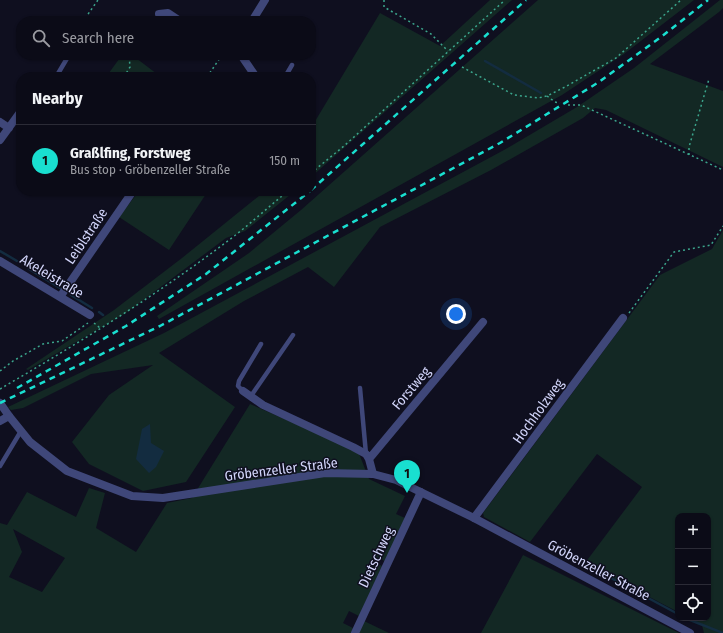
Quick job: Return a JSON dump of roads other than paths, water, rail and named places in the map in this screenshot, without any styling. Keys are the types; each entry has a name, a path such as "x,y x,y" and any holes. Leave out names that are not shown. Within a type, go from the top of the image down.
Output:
{"street":[{"path":"255,16 265,0"},
{"path":"159,14 168,14 171,16"},
{"path":"244,60 253,72"},
{"path":"0,140 16,118"},
{"path":"0,122 9,128"},
{"name":"Leiblstraße","path":"60,296 130,196"},
{"name":"Akeleistraße","path":"0,261 90,315"},
{"name":"Hochholzweg","path":"474,518 623,318"},
{"name":"Forstweg","path":"367,456 483,322"},
{"name":"Gröbenzeller Straße","path":"243,391 263,404 367,456"},
{"name":"Gröbenzeller Straße","path":"0,403 30,442 67,471 132,496 163,498 325,473 373,474 396,480 474,518 690,633"},
{"path":"0,421 9,416"},
{"path":"367,456 373,474"},
{"name":"Dietschweg","path":"355,633 422,492"}],"lane":[{"path":"59,72 66,60"},
{"path":"288,72 292,66"},
{"path":"251,396 293,335"},
{"path":"243,391 238,386 239,381 261,344"},
{"path":"360,388 367,456"},
{"path":"0,466 22,431"}],"water":[{"path":"150,424 151,443 164,451 156,467 149,473 136,459 142,429"}],"waterway":[{"path":"485,61 541,93"},
{"path":"0,251 17,261"},
{"path":"29,269 60,288"},
{"path":"71,295 92,308"},
{"path":"99,312 103,315"},
{"path":"596,570 675,612"},
{"path":"693,621 723,633"}],"railway":[{"path":"316,186 526,0"},
{"path":"0,403 160,326 500,143 599,82 661,37 708,0"},
{"path":"17,388 126,326 206,274 304,196"}],"place":[{"name":"Graßlfing, Forstweg","path":"407,493"}]}
